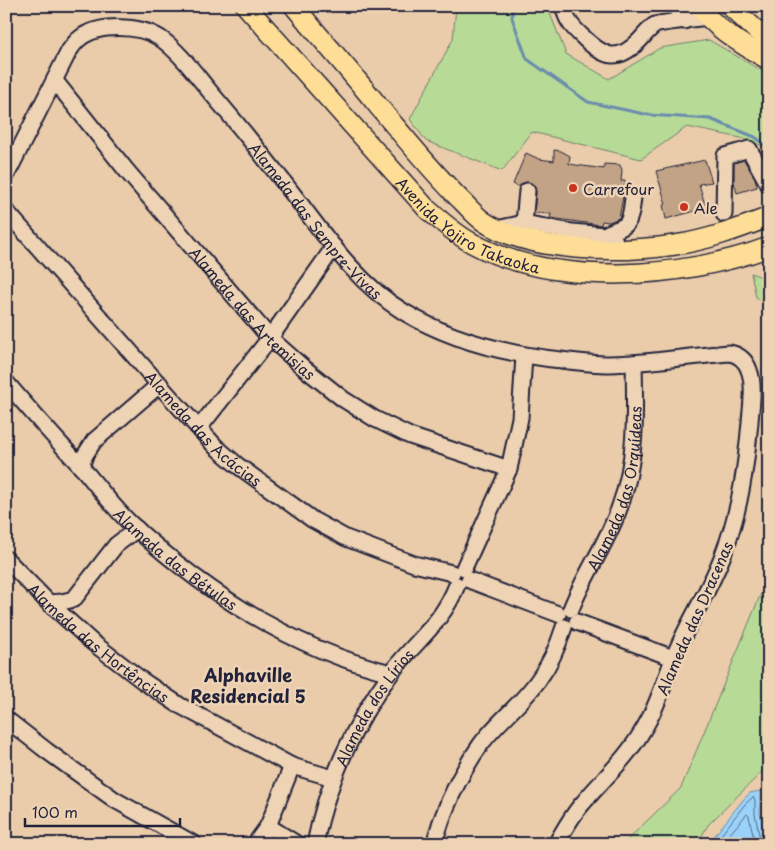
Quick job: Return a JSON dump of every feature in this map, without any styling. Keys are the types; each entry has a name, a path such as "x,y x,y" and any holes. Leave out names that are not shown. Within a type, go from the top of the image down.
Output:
{"main road":[{"name":"Avenida Yojiro Takaoka","path":"246,6 427,209 448,227 472,243 532,265 557,270 616,273 678,270 746,255 769,247"},
{"name":"Avenida Yojiro Takaoka","path":"294,6 445,185 482,221 497,229 531,242 569,248 619,249 676,245 732,232 769,217"},
{"path":"730,6 769,42"},
{"path":"743,6 769,28"},
{"path":"708,10 761,46 769,48"},
{"path":"708,10 730,36 769,60"}],"street":[{"path":"564,6 566,17 573,27 593,47 612,56 626,52 656,24 684,21 708,10"},
{"path":"675,6 684,21"},
{"name":"Alameda das Sempre-Vivas","path":"6,176 69,51 78,39 90,32 129,27 146,31 159,38 186,64 244,132 334,247 363,279 385,300 405,313 467,341 524,356 598,363 634,363 730,353 737,355 745,362"},
{"name":"Alameda das Artemisias","path":"55,81 126,170 270,338 304,368 343,399 375,419 410,436 508,469"},
{"path":"724,214 725,156 749,149 769,185"},
{"path":"524,223 527,191"},
{"path":"605,235 611,230 625,226 628,222 633,198"},
{"name":"Alameda das Acácias","path":"6,211 216,447 237,465 313,520 346,538 381,552 414,564 460,576 673,658"},
{"path":"497,229 524,223 572,232 605,235 614,239 619,249"},
{"path":"199,428 270,338 334,247"},
{"name":"Alameda dos Lírios","path":"315,844 319,822 334,778 359,724 391,673 440,619 447,608 508,469 520,418 524,356"},
{"name":"Alameda das Dracenas","path":"556,844 582,804 618,766 645,728 673,658 711,584 724,552 736,517 747,456 752,405 750,371 745,362"},
{"name":"Alameda das Orquídeas","path":"434,844 450,797 464,770 495,727 539,680 558,645 582,583 620,506 628,480 634,427 634,363"},
{"name":"Alameda das Bétulas","path":"6,382 124,517 179,565 253,616 330,653 366,667 391,673"},
{"path":"81,467 85,455 94,441 160,384"},
{"path":"64,448 94,441"},
{"path":"116,545 124,517"},
{"path":"49,603 74,599 116,545 137,529"},
{"name":"Alameda das Hortências","path":"6,559 49,603 92,642 158,691 213,724 292,766 334,778"},
{"path":"68,620 77,596"},
{"path":"6,719 115,800 194,844"},
{"path":"255,844 268,826 292,766"},
{"path":"268,826 296,844"}],"green space":[{"path":"456,6 547,6 566,54 609,79 660,48 709,40 769,75 769,148 741,138 687,127 641,159 532,132 502,171 426,141 410,119 453,39"},
{"path":"751,273 769,280 769,307 756,297"},
{"path":"769,574 769,765 708,825 697,844 623,844 681,788"}],"water":[{"path":"760,791 760,813 766,844 708,844 742,801 750,793"}],"building":[{"name":"Carrefour","path":"554,150 561,151 570,156 569,164 604,169 604,164 620,165 622,170 621,181 626,181 619,218 609,222 602,221 601,225 550,218 551,214 534,213 535,187 528,182 523,183 519,187 513,184 526,153 539,159 554,161"},
{"path":"705,160 712,182 699,184 706,208 666,219 663,205 666,204 656,171"},
{"path":"744,160 755,178 757,187 737,193 734,182 734,163"}],"waterway":[{"path":"513,6 512,18 527,59 588,102 649,115 710,119 755,137 769,148"}],"place":[{"name":"Carrefour","path":"573,188"},
{"name":"Ale","path":"684,207"}],"district":[{"name":"Alphaville Residencial 5","path":"248,684"}]}
